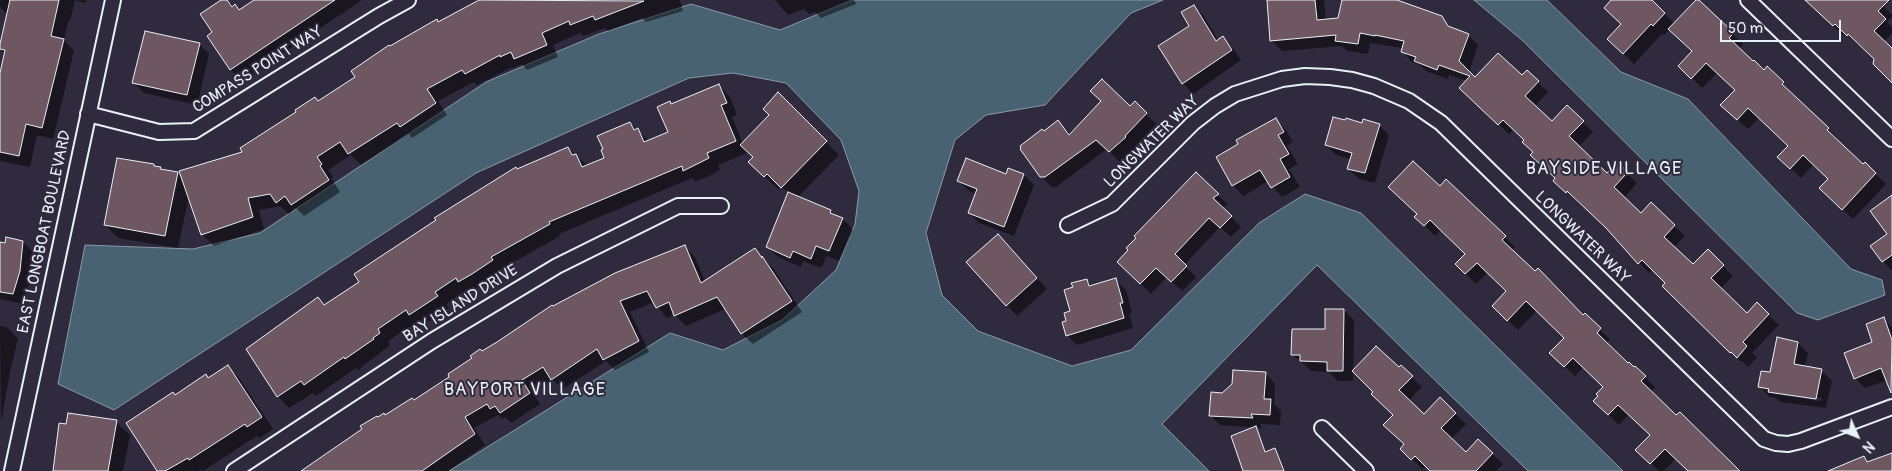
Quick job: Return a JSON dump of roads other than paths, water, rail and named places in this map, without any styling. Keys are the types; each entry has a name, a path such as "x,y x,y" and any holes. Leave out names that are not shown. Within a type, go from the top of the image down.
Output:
{"street":[{"name":"EAST LONGBOAT BOULEVARD","path":"12,471 113,0"},
{"name":"COMPASS POINT WAY","path":"88,114 159,132 194,131 408,0"},
{"path":"1748,0 1892,139"},
{"name":"LONGWATER WAY","path":"1068,225 1112,204 1193,123 1235,94 1282,79 1305,76 1330,76 1352,80 1374,86 1409,101 1441,123 1764,439 1788,444 1800,441 1892,407"},
{"name":"BAY ISLAND DRIVE","path":"234,471 432,341 557,266 678,206 721,206"},
{"path":"1322,428 1366,471"}],"water":[{"path":"852,0 1163,0 1131,13 1045,105 986,115 955,140 926,233 942,295 978,331 1072,366 1131,350 1259,223 1305,194 1361,213 1623,471 1528,471 1317,265 1162,424 1209,471 449,471 670,333 723,350 782,320 836,270 855,224 859,191 841,140 786,83 733,73 689,78 476,173 114,410 58,384 85,245 193,249 260,233 486,82 599,34 691,4 780,30"},
{"path":"1474,0 1547,0 1621,72 1688,99 1851,269 1882,280 1885,295 1818,320 1797,313 1522,40"}],"district":[{"name":"BAYSIDE VILLAGE","path":"1604,169"},
{"name":"BAYPORT VILLAGE","path":"525,390"}]}
